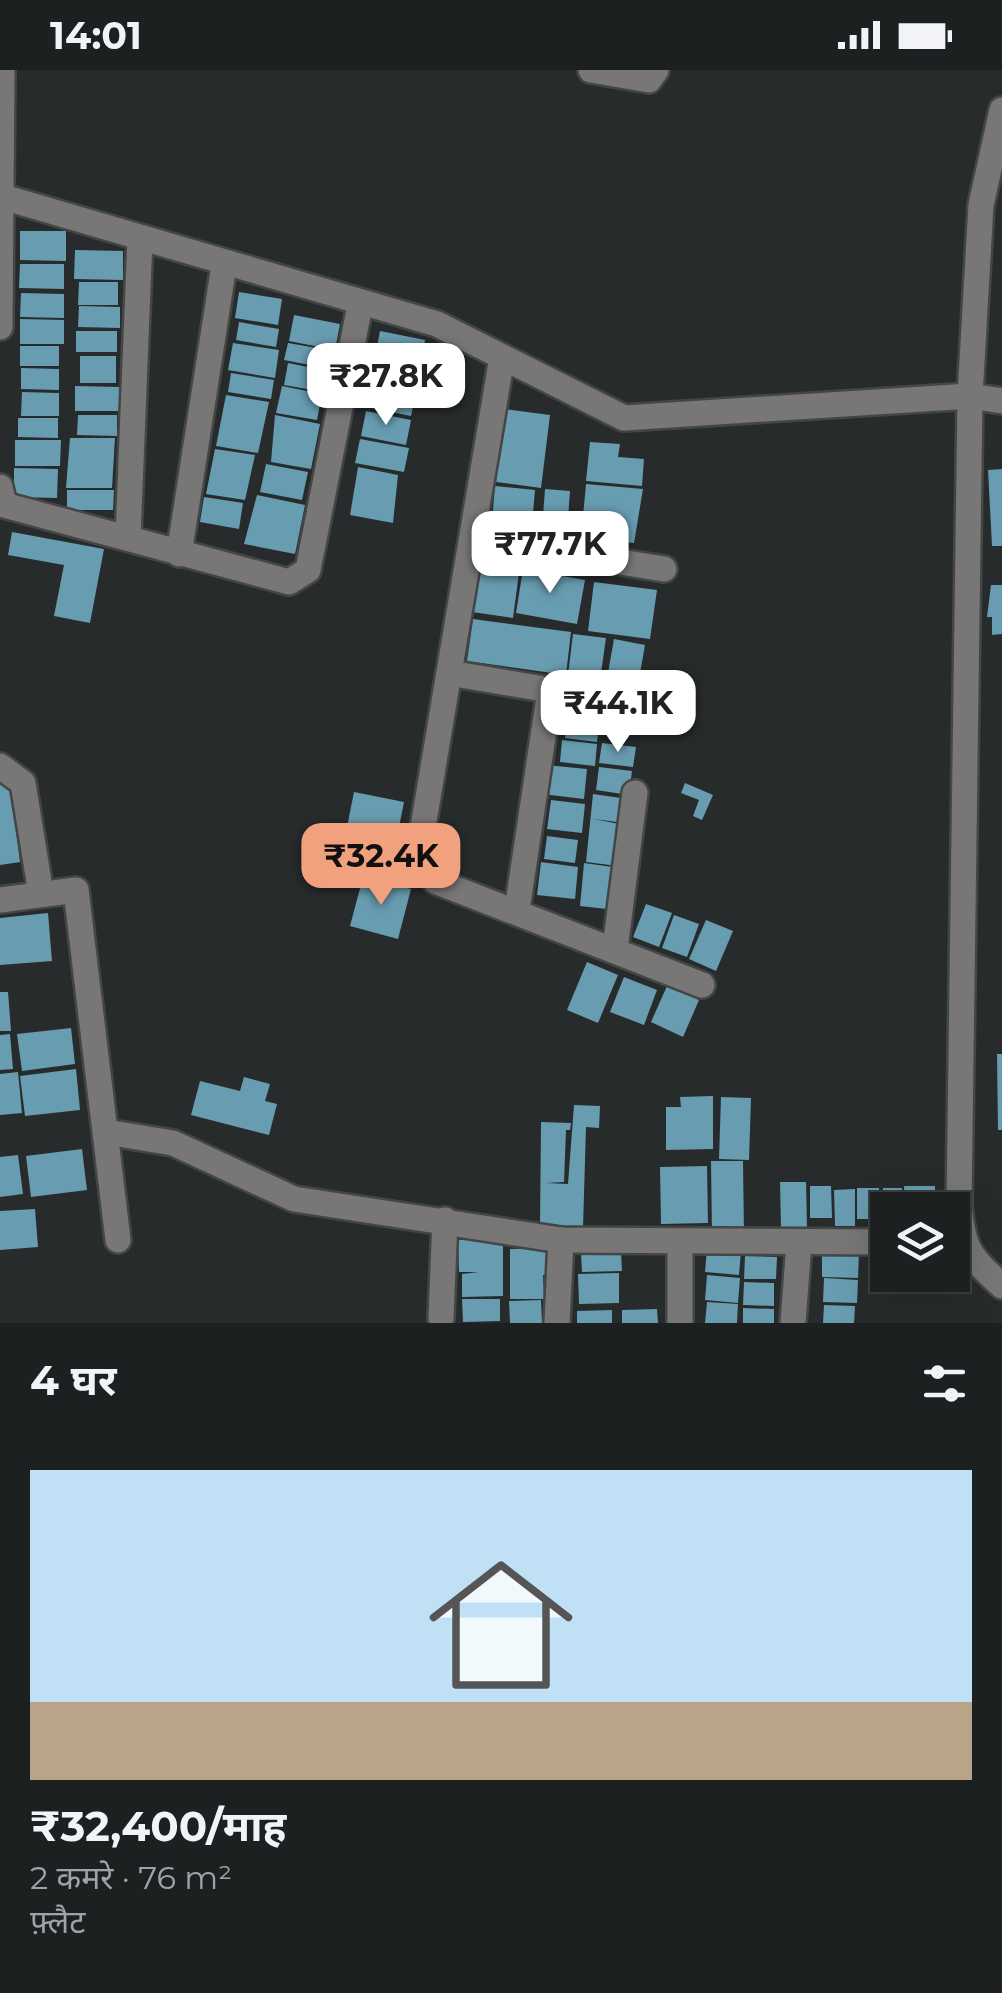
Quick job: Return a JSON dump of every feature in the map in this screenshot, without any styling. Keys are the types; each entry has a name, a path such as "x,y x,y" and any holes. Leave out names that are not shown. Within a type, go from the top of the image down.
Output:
{"street":[{"path":"0,327 2,70"},
{"path":"591,70 649,80 656,70"},
{"path":"958,1192 970,396 980,205 1002,110"},
{"path":"4,197 360,305 437,324 624,418 970,396 1002,401"},
{"path":"128,538 140,238"},
{"path":"179,554 224,264"},
{"path":"0,486 4,504 290,582 308,570 360,305"},
{"path":"502,358 418,851 436,881 702,985"},
{"path":"472,538 664,569"},
{"path":"449,673 550,690 612,688"},
{"path":"517,910 550,690"},
{"path":"0,766 24,783 41,894"},
{"path":"616,949 635,793"},
{"path":"0,900 76,890 118,1240"},
{"path":"106,1132 173,1143 294,1199 561,1240 870,1242"},
{"path":"441,1318 445,1220"},
{"path":"557,1323 561,1240"},
{"path":"680,1242 680,1323"},
{"path":"794,1323 799,1243"},
{"path":"970,1256 1002,1286"}],"building":[{"path":"20,231 66,231 66,261 20,260"},
{"path":"75,250 123,251 123,280 74,279"},
{"path":"20,264 64,264 64,289 19,288"},
{"path":"79,282 118,282 118,305 78,305"},
{"path":"239,292 282,299 278,325 235,318"},
{"path":"21,293 64,294 64,318 20,317"},
{"path":"79,306 120,307 120,328 78,327"},
{"path":"294,315 340,324 335,350 289,341"},
{"path":"20,319 64,320 64,344 20,344"},
{"path":"239,322 279,329 276,347 236,340"},
{"path":"76,331 117,331 117,352 76,352"},
{"path":"380,331 425,340 420,366 375,357"},
{"path":"233,343 279,350 275,378 228,370"},
{"path":"288,343 334,351 330,369 284,360"},
{"path":"20,346 59,346 59,366 20,366"},
{"path":"80,356 116,356 116,383 80,383"},
{"path":"376,360 418,368 413,391 371,383"},
{"path":"288,363 328,371 324,392 284,385"},
{"path":"21,368 59,369 59,390 21,389"},
{"path":"231,373 274,380 271,399 228,392"},
{"path":"371,385 416,394 411,416 367,407"},
{"path":"75,386 119,387 119,411 75,411"},
{"path":"282,386 322,394 317,420 276,413"},
{"path":"22,392 59,393 59,416 21,416"},
{"path":"226,395 269,402 258,453 216,446"},
{"path":"505,409 550,415 541,488 496,482"},
{"path":"366,411 411,420 406,445 361,436"},
{"path":"78,415 117,415 117,436 77,435"},
{"path":"275,415 320,424 311,469 271,462"},
{"path":"18,418 58,418 58,438 18,437"},
{"path":"70,438 115,438 112,488 66,488"},
{"path":"360,439 409,448 404,472 355,463"},
{"path":"15,440 61,440 60,466 15,466"},
{"path":"590,442 620,444 618,457 644,459 642,486 586,481"},
{"path":"215,449 255,455 245,500 206,494"},
{"path":"266,464 308,472 302,500 260,492"},
{"path":"358,467 398,475 393,523 350,515"},
{"path":"14,468 58,469 57,498 14,497"},
{"path":"1002,469 1002,546 992,546 988,470"},
{"path":"586,484 643,489 634,543 581,538"},
{"path":"495,486 535,490 531,536 491,533"},
{"path":"545,489 570,491 567,532 542,530"},
{"path":"67,490 114,490 113,510 67,510"},
{"path":"257,495 305,505 295,554 244,544"},
{"path":"204,497 243,503 239,529 200,522"},
{"path":"12,532 104,549 90,623 54,616 64,565 8,555"},
{"path":"478,567 519,573 513,618 472,612"},
{"path":"523,569 585,580 577,624 516,613"},
{"path":"594,582 657,590 650,639 588,631"},
{"path":"991,585 1002,585 1002,634 992,635 992,617 987,617"},
{"path":"473,619 571,632 566,675 467,661"},
{"path":"573,634 606,638 599,687 567,683"},
{"path":"614,639 645,645 637,690 606,684"},
{"path":"574,693 613,697 610,719 571,714"},
{"path":"568,716 600,720 597,742 565,738"},
{"path":"562,740 597,744 595,766 560,762"},
{"path":"602,743 636,747 633,767 599,763"},
{"path":"546,765 587,769 584,799 542,794"},
{"path":"599,767 632,771 629,795 596,790"},
{"path":"9,777 20,862 0,865 0,778"},
{"path":"685,783 713,795 702,820 693,816 699,800 681,793"},
{"path":"354,792 404,802 396,842 346,832"},
{"path":"593,794 628,799 624,823 594,819 624,825 618,866 586,862"},
{"path":"551,800 585,804 582,833 547,829"},
{"path":"547,836 578,840 575,863 544,859"},
{"path":"541,862 578,867 575,899 537,895"},
{"path":"584,863 620,868 616,910 580,906"},
{"path":"363,877 411,889 398,939 350,926"},
{"path":"646,904 672,913 659,947 633,937"},
{"path":"48,913 52,961 0,965 0,918"},
{"path":"674,915 699,924 687,957 662,948"},
{"path":"706,920 733,931 716,971 689,959"},
{"path":"587,962 618,975 598,1023 567,1010"},
{"path":"624,977 657,990 644,1025 610,1012"},
{"path":"667,986 699,1000 683,1037 651,1022"},
{"path":"0,992 8,992 11,1031 0,1031"},
{"path":"71,1028 75,1064 22,1071 17,1034"},
{"path":"10,1034 13,1069 0,1070 0,1035"},
{"path":"997,1054 1002,1054 1002,1130 998,1130"},
{"path":"76,1069 80,1110 25,1116 20,1076"},
{"path":"18,1072 22,1113 0,1115 0,1074"},
{"path":"244,1077 270,1084 265,1101 277,1104 269,1135 191,1115 200,1081 240,1091"},
{"path":"713,1096 713,1149 666,1150 666,1107 681,1107 680,1097"},
{"path":"721,1097 751,1098 749,1160 719,1159"},
{"path":"574,1105 600,1106 599,1128 586,1127 583,1228 540,1226 541,1122 571,1123 570,1130 566,1130 564,1182 546,1183 568,1184"},
{"path":"82,1149 87,1190 31,1197 26,1156"},
{"path":"18,1155 23,1194 0,1197 0,1157"},
{"path":"711,1161 743,1161 744,1236 712,1236"},
{"path":"707,1166 708,1223 661,1224 660,1167"},
{"path":"780,1182 806,1182 807,1228 781,1228"},
{"path":"810,1186 831,1186 832,1218 810,1218"},
{"path":"904,1186 935,1186 935,1192 904,1192"},
{"path":"857,1188 879,1188 879,1192 870,1192 870,1219 857,1219"},
{"path":"883,1188 902,1188 902,1192 883,1192"},
{"path":"855,1189 855,1226 835,1226 834,1190"},
{"path":"35,1209 38,1247 0,1250 0,1211"},
{"path":"503,1239 503,1296 462,1297 462,1274 479,1272 459,1272 458,1240"},
{"path":"550,1248 550,1275 543,1275 544,1299 510,1299 510,1249"},
{"path":"707,1249 741,1251 739,1275 705,1272"},
{"path":"822,1251 859,1252 858,1278 822,1277"},
{"path":"621,1252 622,1271 582,1272 581,1253"},
{"path":"745,1256 777,1257 776,1279 744,1279"},
{"path":"619,1273 619,1303 579,1304 578,1274"},
{"path":"707,1275 740,1278 738,1303 705,1300"},
{"path":"824,1278 858,1280 857,1303 823,1302"},
{"path":"744,1282 774,1283 774,1306 743,1305"},
{"path":"462,1299 500,1299 500,1321 463,1322"},
{"path":"541,1300 542,1323 510,1323 509,1301"},
{"path":"707,1302 738,1304 737,1323 705,1323"},
{"path":"824,1305 855,1306 854,1323 823,1323"},
{"path":"743,1308 774,1309 774,1323 743,1323"},
{"path":"657,1309 658,1323 622,1323 622,1310"},
{"path":"612,1310 612,1323 577,1323 577,1311"}]}
